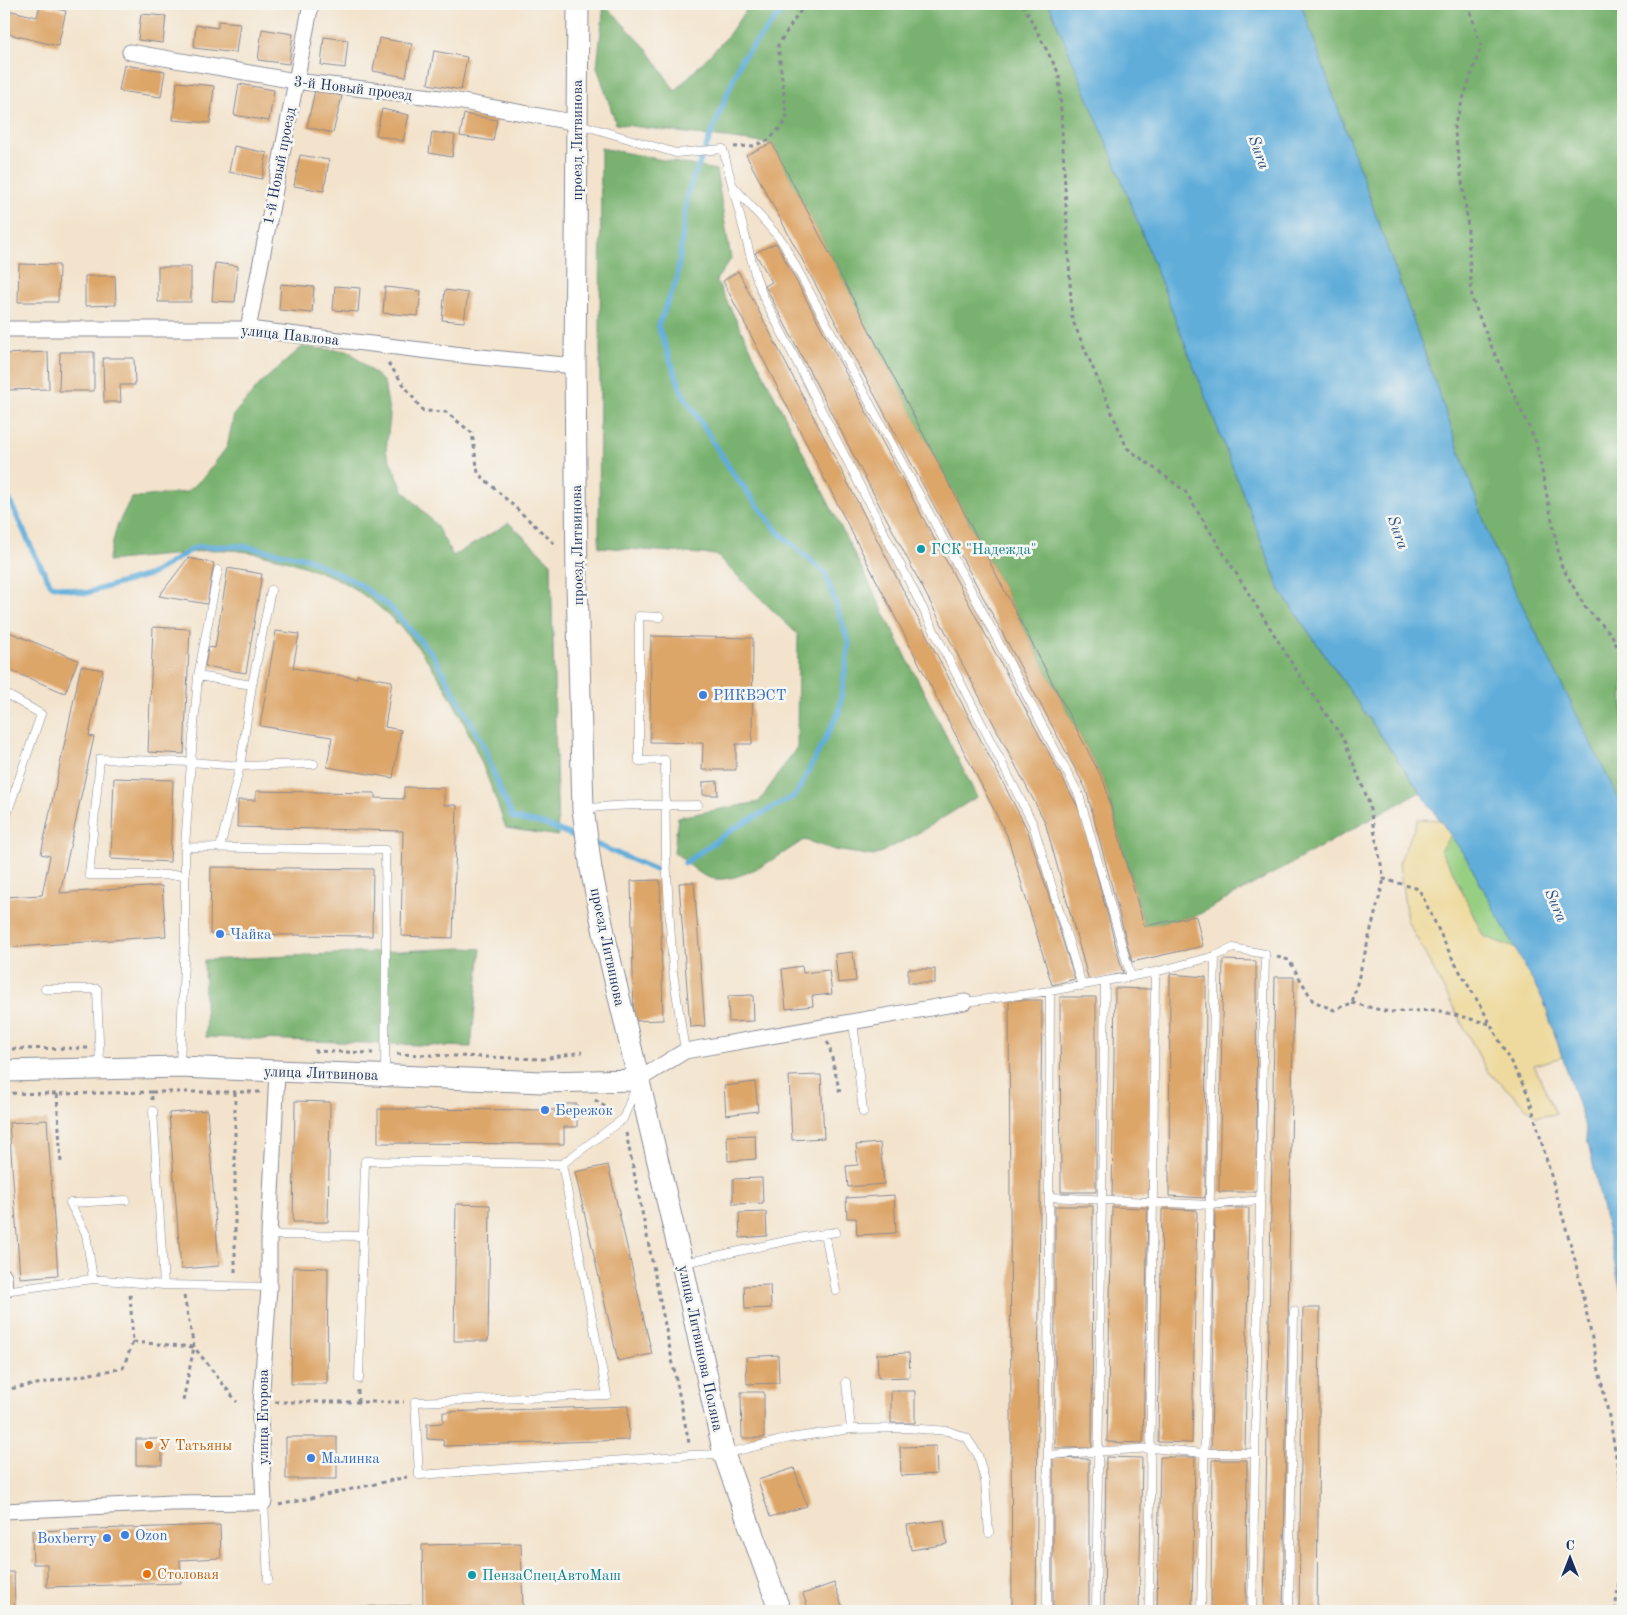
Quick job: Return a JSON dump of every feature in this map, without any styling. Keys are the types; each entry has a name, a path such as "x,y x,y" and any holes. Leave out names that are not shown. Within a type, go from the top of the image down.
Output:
{"main road":[{"name":"проезд Литвинова","path":"578,4 575,366 577,564 583,809 591,869 605,938 638,1080"},
{"name":"улица Литвинова","path":"4,1071 180,1067 542,1082 638,1080"},
{"name":"улица Литвинова Поляна","path":"638,1080 682,1263 724,1454 780,1611"}],"street":[{"name":"1-й Новый проезд","path":"248,329 311,4"},
{"name":"3-й Новый проезд","path":"130,52 295,81 442,98 577,124"},
{"name":"улица Павлова","path":"4,329 248,329 470,356 575,366"},
{"path":"638,1080 685,1051 964,1002"},
{"name":"улица Егорова","path":"264,1502 260,1418 269,1287 269,1235 277,1072"},
{"path":"4,1511 172,1502 264,1502"}],"lane":[{"path":"577,124 676,154 723,149 755,274 763,296 1032,824 1082,986"},
{"path":"733,186 782,241 980,607 1079,795 1131,977"},
{"path":"180,1067 185,935 185,847 191,762 198,676 218,570"},
{"path":"220,848 240,766 252,685 271,590"},
{"path":"660,617 639,616 639,761 665,760 666,858 673,972 685,1051"},
{"path":"198,676 252,685"},
{"path":"4,694 41,714 4,823"},
{"path":"185,875 89,875 100,759 191,762 240,766 314,764"},
{"path":"583,809 610,805 698,805"},
{"path":"185,847 385,850 385,1076"},
{"path":"964,1002 1050,991 1131,977 1215,956 1233,948 1265,954 1252,1611"},
{"path":"1201,1611 1215,956"},
{"path":"1149,1611 1155,972"},
{"path":"1096,1611 1105,982"},
{"path":"45,990 97,988 100,1068"},
{"path":"1047,1611 1050,991"},
{"path":"853,1021 863,1112"},
{"path":"359,1379 365,1162 562,1164 623,1119 638,1080"},
{"path":"153,1111 164,1285"},
{"path":"562,1164 607,1395 415,1402 419,1475 682,1455 724,1454 790,1438 851,1429 907,1428 948,1431 967,1438 978,1455 984,1481 989,1534"},
{"path":"1049,1197 1210,1205 1260,1200"},
{"path":"93,1279 86,1234 70,1203 126,1200"},
{"path":"682,1263 836,1232"},
{"path":"825,1233 836,1291"},
{"path":"269,1235 363,1236"},
{"path":"4,1286 93,1279 164,1285 269,1287"},
{"path":"1290,1611 1294,1311"},
{"path":"846,1382 851,1429"},
{"path":"1048,1455 1151,1448 1204,1453 1255,1453"},
{"path":"264,1502 268,1580"}],"path":[{"path":"723,149 752,146 769,140 787,120 778,45 803,8 808,4"},
{"path":"1023,4 1058,74 1072,320 1127,448 1185,491 1298,673 1344,740 1368,800 1384,879 1352,1003"},
{"path":"1468,4 1482,46 1454,126 1466,216 1472,299 1492,350 1536,442 1561,564 1585,607 1612,635 1623,661"},
{"path":"375,344 423,411 446,412 472,433 478,473 577,564"},
{"path":"1384,879 1418,889 1453,960 1528,1094 1575,1260 1611,1426 1623,1499"},
{"path":"1265,954 1289,960 1313,1001 1334,1010 1352,1003 1389,1012 1436,1010 1490,1024"},
{"path":"818,1029 829,1045 840,1093"},
{"path":"4,1093 152,1092 153,1111"},
{"path":"235,1092 235,1286"},
{"path":"57,1094 61,1164"},
{"path":"4,1390 123,1368 133,1342 129,1282"},
{"path":"182,1285 194,1347 183,1401"},
{"path":"133,1342 194,1347 237,1402"},
{"path":"272,1402 415,1402"},
{"path":"1615,1611 1623,1550"}],"green space":[{"path":"604,4 647,49 675,91 727,37 750,4 1049,4 1115,163 1281,592 1420,792 1196,916 1144,926 1104,782 772,144 616,124 597,67"},
{"path":"1301,4 1623,4 1623,808 1493,546"},
{"path":"601,148 716,170 731,259 716,280 977,797 913,836 874,856 835,850 804,840 756,869 729,878 716,879 701,874 674,852 678,817 759,802 797,747 798,635 716,555 599,547"},
{"path":"302,347 349,351 384,382 390,416 386,451 403,490 436,525 453,556 509,523 551,563 558,836 506,828 479,756 444,685 422,653 397,624 368,598 323,573 281,559 233,550 207,550 108,561 117,526 131,498 186,492 203,478 227,447 234,414 261,383"},
{"path":"1451,835 1467,859 1516,949 1483,936 1452,870 1440,850"},
{"path":"464,948 481,949 471,1047 206,1037 204,960"}],"sand":[{"path":"1418,819 1440,820 1451,835 1440,850 1452,870 1483,936 1516,949 1544,1002 1562,1057 1534,1065 1556,1114 1537,1117 1487,1071 1407,920 1399,863"}],"water":[{"name":"Sura","path":"1049,4 1301,4 1493,546 1623,808 1623,1301 1583,1119 1544,1002 1467,859 1281,592 1115,163"}],"building":[{"path":"40,5 66,11 58,46 4,33 4,9 37,17"},
{"path":"141,14 166,16 163,43 138,40"},
{"path":"218,21 240,23 236,53 194,48 196,25 218,28"},
{"path":"262,29 293,34 289,64 258,60"},
{"path":"324,37 348,40 345,68 321,65"},
{"path":"379,38 412,44 406,77 373,71"},
{"path":"434,51 467,57 461,90 428,84"},
{"path":"124,65 165,71 161,97 119,91"},
{"path":"177,82 214,86 210,123 173,120"},
{"path":"239,84 274,90 269,121 234,115"},
{"path":"315,90 342,96 333,133 307,127"},
{"path":"382,109 409,115 403,141 376,135"},
{"path":"464,114 497,120 493,141 460,136"},
{"path":"432,132 455,135 452,157 429,153"},
{"path":"772,143 1104,782 1144,926 1196,916 1203,946 1132,962 1086,789 746,155"},
{"path":"234,146 267,153 262,179 229,172"},
{"path":"300,155 329,160 324,191 294,186"},
{"name":"ГСК \"Надежда\"","path":"776,243 1080,811 1123,973 1089,981 1045,822 765,286 772,282 755,253"},
{"path":"215,263 238,266 235,302 212,301"},
{"path":"19,264 59,265 58,302 18,302"},
{"path":"158,267 191,267 191,302 158,302"},
{"path":"738,271 1028,831 1075,979 1052,985 1007,835 723,281"},
{"path":"85,276 115,276 116,305 85,306"},
{"path":"281,284 314,287 312,313 279,310"},
{"path":"335,286 360,288 358,312 333,310"},
{"path":"385,287 421,291 418,316 383,313"},
{"path":"445,290 468,293 464,322 442,320"},
{"path":"48,352 49,389 5,390 4,354"},
{"path":"60,352 94,352 94,391 59,391"},
{"path":"103,358 134,358 135,385 120,385 121,402 104,402"},
{"path":"188,558 214,563 207,604 159,596"},
{"path":"228,568 262,574 246,673 205,666 208,647 215,648"},
{"path":"153,627 190,629 184,754 148,752"},
{"path":"4,630 78,660 65,693 4,668"},
{"path":"276,631 299,634 293,668 357,678 357,675 392,681 385,727 401,730 393,778 327,767 332,737 260,726"},
{"path":"651,636 753,638 752,744 736,744 736,770 702,770 703,743 650,742"},
{"path":"81,666 103,670 89,736 94,737 60,893 162,886 166,936 4,948 4,897 42,895 50,856 41,854"},
{"path":"114,778 173,780 170,862 111,859"},
{"path":"717,781 718,795 703,795 703,782"},
{"path":"404,787 444,788 444,805 457,805 453,938 401,936 403,831 237,827 238,800 256,800 256,791 375,793 375,798 404,799"},
{"path":"211,867 373,869 372,936 210,934"},
{"path":"660,880 663,1020 634,1021 631,881"},
{"path":"694,882 705,1026 690,1027 679,883"},
{"path":"853,952 856,981 838,983 835,954"},
{"path":"1223,960 1256,961 1257,1192 1219,1192"},
{"path":"802,966 803,973 829,970 832,994 812,996 813,1006 786,1009 782,969"},
{"path":"908,969 935,969 935,983 908,983"},
{"path":"1170,974 1206,977 1205,1198 1169,1196"},
{"path":"1275,977 1294,977 1283,1611 1264,1611"},
{"path":"1115,988 1152,989 1149,1198 1112,1198"},
{"path":"753,995 754,1021 729,1022 728,996"},
{"path":"1060,997 1096,997 1096,1192 1061,1192"},
{"path":"1009,1000 1042,1000 1036,1611 1012,1611"},
{"path":"821,1075 824,1138 792,1140 789,1076"},
{"path":"755,1082 758,1111 726,1115 724,1086"},
{"path":"295,1101 330,1102 328,1222 293,1222"},
{"path":"557,1104 577,1104 577,1127 564,1127 564,1144 378,1143 378,1109 557,1110"},
{"path":"207,1110 219,1266 181,1269 169,1113"},
{"path":"47,1120 58,1275 20,1278 9,1123"},
{"path":"755,1135 756,1159 728,1161 727,1136"},
{"path":"880,1143 884,1184 848,1187 846,1166 858,1165 856,1145"},
{"path":"608,1165 652,1354 618,1361 575,1172"},
{"path":"762,1178 763,1203 733,1204 733,1179"},
{"path":"894,1195 896,1233 857,1235 856,1218 847,1218 846,1198"},
{"path":"456,1204 490,1205 488,1341 454,1341"},
{"path":"1055,1206 1093,1206 1092,1448 1055,1448"},
{"path":"1112,1207 1148,1208 1143,1443 1107,1442"},
{"path":"1215,1208 1249,1208 1245,1450 1211,1449"},
{"path":"1162,1209 1197,1210 1192,1443 1158,1442"},
{"path":"766,1212 767,1236 740,1238 739,1213"},
{"path":"293,1267 328,1268 327,1384 291,1384"},
{"path":"770,1285 771,1308 745,1309 744,1286"},
{"path":"1303,1308 1320,1308 1317,1611 1299,1611"},
{"path":"909,1353 910,1377 878,1378 877,1354"},
{"path":"778,1355 779,1383 747,1384 746,1357"},
{"path":"891,1391 915,1391 915,1423 891,1423"},
{"path":"741,1392 764,1392 764,1438 742,1438"},
{"path":"628,1406 629,1440 444,1446 443,1440 427,1439 427,1424 443,1423 443,1412"},
{"name":"Малинка","path":"286,1437 337,1437 337,1479 286,1479"},
{"name":"У Татьяны","path":"136,1439 162,1439 162,1465 136,1465"},
{"path":"936,1446 937,1474 901,1476 900,1447"},
{"path":"1106,1457 1142,1458 1139,1611 1104,1611"},
{"path":"1160,1457 1195,1457 1192,1611 1157,1611"},
{"path":"1053,1458 1089,1459 1089,1611 1053,1611"},
{"path":"1212,1460 1247,1460 1246,1611 1211,1611"},
{"path":"794,1468 807,1506 770,1517 758,1480"},
{"path":"944,1520 947,1544 911,1550 907,1525"},
{"path":"220,1525 221,1558 180,1560 181,1583 47,1587 47,1564 33,1564 32,1531"},
{"name":"ПензаСпецАвтоМаш","path":"521,1543 523,1611 231,1611 423,1605 422,1545"},
{"path":"4,1572 14,1572 15,1611 4,1611"},
{"path":"834,1583 844,1611 809,1611 803,1594"}],"waterway":[{"path":"685,863 734,828 796,795 839,712 849,643 825,573 778,532 732,472 682,392 658,326 677,279 688,192 741,60 788,4"},
{"path":"4,489 51,585 86,593 152,574 196,547 242,546 306,558 357,583 390,607 433,655 481,740 513,818 543,824 582,839"},
{"path":"593,843 658,871"}],"place":[{"name":"ГСК \"Надежда\"","path":"921,549"},
{"name":"РИКВЭСТ","path":"703,695"},
{"name":"Чайка","path":"220,934"},
{"name":"Бережок","path":"545,1110"},
{"name":"У Татьяны","path":"149,1445"},
{"name":"Малинка","path":"311,1458"},
{"name":"Ozon","path":"125,1535"},
{"name":"Boxberry","path":"107,1538"},
{"name":"Столовая","path":"147,1574"},
{"name":"ПензаСпецАвтоМаш","path":"472,1575"}]}
